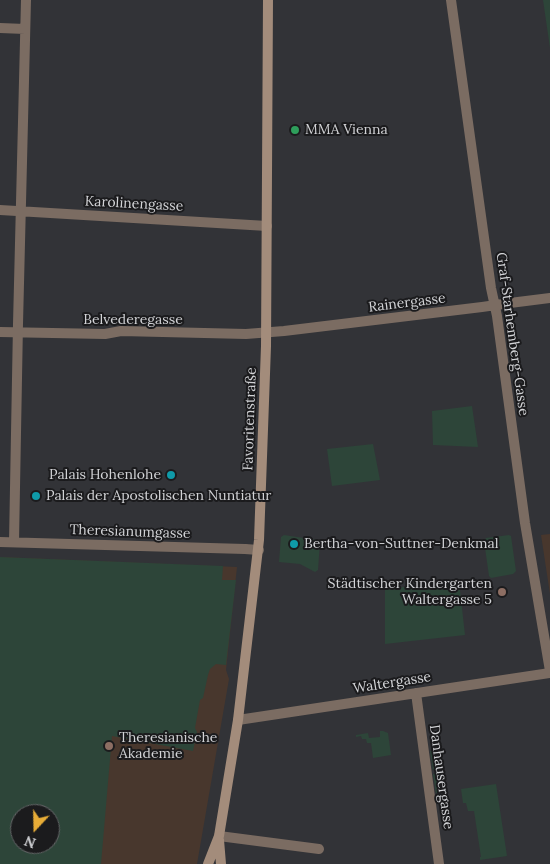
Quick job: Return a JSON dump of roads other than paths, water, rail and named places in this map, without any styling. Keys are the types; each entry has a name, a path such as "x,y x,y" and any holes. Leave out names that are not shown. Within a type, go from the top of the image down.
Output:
{"main road":[{"name":"Favoritenstraße","path":"208,864 219,836 238,720 261,514 266,332 268,0"},
{"name":"Favoritenstraße","path":"219,836 221,864"}],"street":[{"path":"14,542 26,0"},
{"name":"Graf-Starhemberg-Gasse","path":"451,0 525,523 550,672"},
{"path":"0,28 25,29"},
{"name":"Karolinengasse","path":"0,210 267,226"},
{"name":"Rainergasse","path":"266,332 550,298"},
{"name":"Belvederegasse","path":"0,332 105,334 121,332 246,334 266,332"},
{"name":"Theresianumgasse","path":"0,542 258,550"},
{"name":"Waltergasse","path":"238,720 550,672"},
{"name":"Danhausergasse","path":"416,693 439,864"},
{"path":"219,836 319,849"}],"place":[{"name":"MMA Vienna","path":"295,130"},
{"name":"Palais Hohenlohe","path":"171,475"},
{"name":"Palais der Apostolischen Nuntiatur","path":"36,496"},
{"name":"Bertha-von-Suttner-Denkmal","path":"294,544"},
{"name":"Städtischer Kindergarten Waltergasse 5","path":"502,592"},
{"name":"Theresianische Akademie","path":"109,746"}]}
